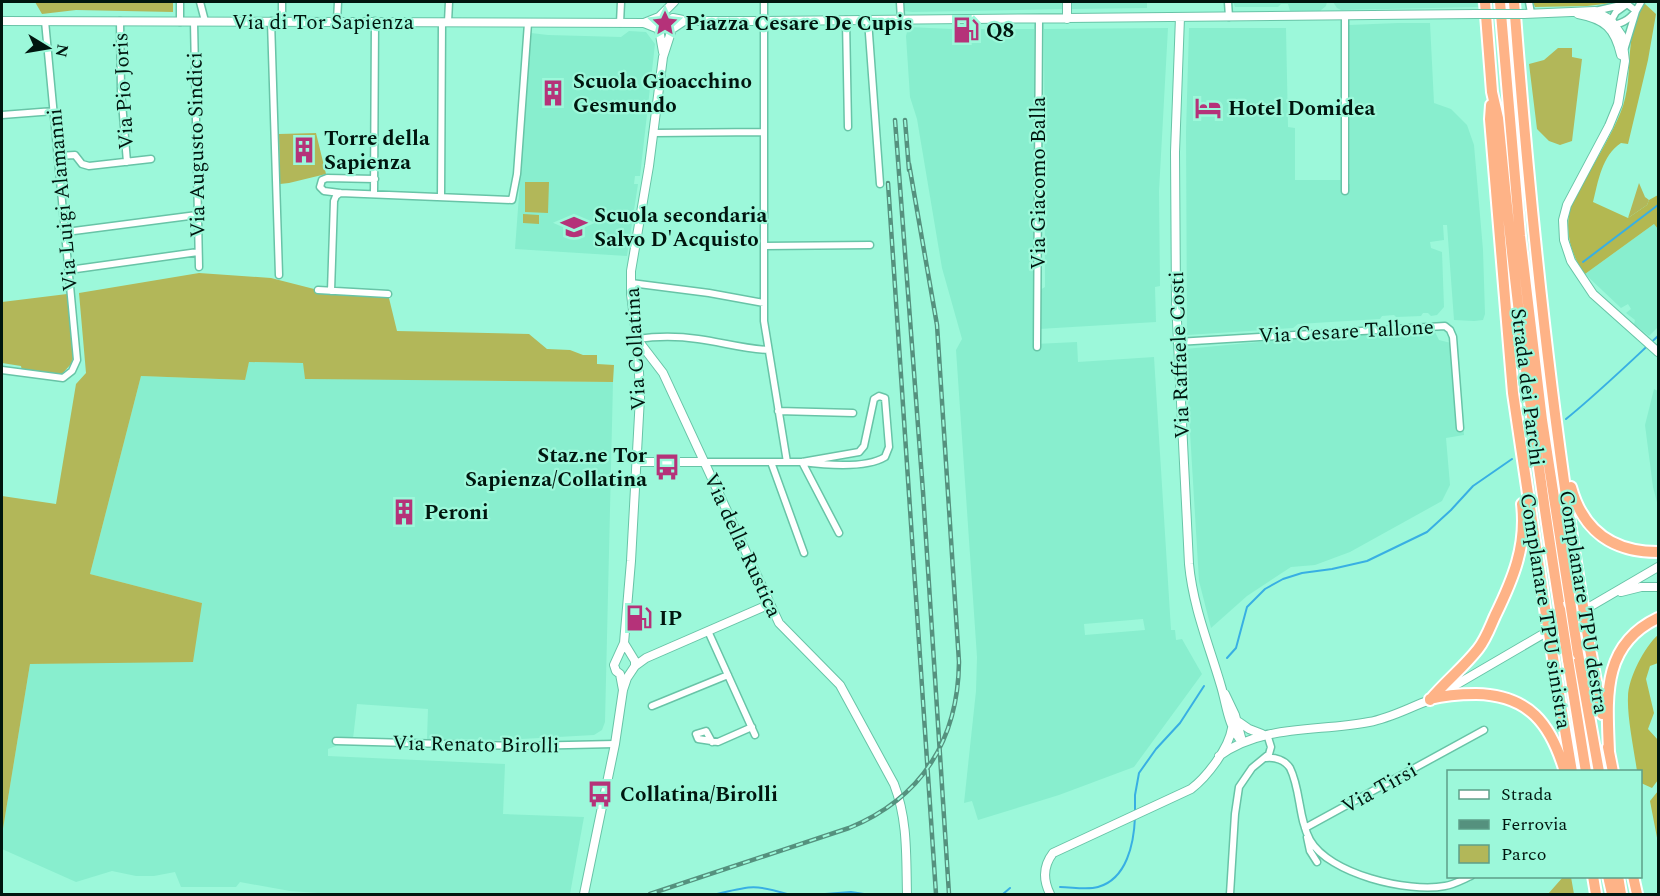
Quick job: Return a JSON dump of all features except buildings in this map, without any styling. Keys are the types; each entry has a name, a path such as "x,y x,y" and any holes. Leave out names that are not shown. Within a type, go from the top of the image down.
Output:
{"highway":[{"name":"Strada dei Parchi","path":"1485,2 1492,92 1498,118 1516,297 1539,480 1560,609 1599,770"},
{"name":"Strada dei Parchi","path":"1500,2 1520,236 1542,420 1570,601 1573,657 1586,770"},
{"name":"Complanare TPU destra","path":"1514,2 1529,189 1550,371 1581,594 1613,770"},
{"name":"Complanare TPU sinistra","path":"1492,92 1490,119 1513,393 1572,770"},
{"path":"1550,371 1558,398 1571,486 1583,516 1595,531 1618,546 1634,551 1659,552"},
{"path":"1430,700 1469,660 1483,642 1518,562 1524,522 1510,414 1513,393"},
{"path":"1609,752 1607,702 1613,665 1626,642 1645,625 1659,618"},
{"path":"1430,700 1456,694 1488,694 1521,704 1539,718 1547,729 1565,770"},
{"path":"1593,878 1596,894"},
{"path":"1608,878 1612,894"},
{"path":"1618,878 1621,894"},
{"path":"1634,878 1637,894"}],"street":[{"path":"180,2 180,22"},
{"path":"200,2 205,21"},
{"path":"282,2 282,21"},
{"path":"337,21 338,2"},
{"path":"441,197 445,22 449,2"},
{"path":"620,23 621,2"},
{"path":"663,57 657,22 674,2"},
{"path":"663,57 673,28 674,2"},
{"path":"764,2 764,303 768,350 788,462"},
{"path":"900,2 901,20"},
{"path":"1067,2 1067,19"},
{"path":"1228,2 1228,17"},
{"path":"1527,13 1529,2"},
{"path":"1567,12 1612,24 1630,19 1641,2"},
{"path":"644,23 660,16 686,21 764,21 1527,13 1595,11 1629,3"},
{"path":"1629,3 1636,11"},
{"path":"1623,73 1612,24 1616,12 1629,3"},
{"path":"1595,11 1612,24 1622,36 1625,48"},
{"path":"1636,11 1625,48 1620,98 1612,119 1570,199 1565,212 1563,230 1569,257 1582,281 1598,300 1657,351"},
{"path":"1345,16 1345,191"},
{"name":"Via Raffaele Costi","path":"1180,17 1175,152 1177,342 1190,575 1202,631 1232,728 1242,742"},
{"name":"Via Giacomo Balla","path":"1037,347 1039,19"},
{"path":"846,20 848,127"},
{"path":"868,20 880,184"},
{"name":"Via di Tor Sapienza","path":"2,21 644,23"},
{"name":"Via Luigi Alamanni","path":"2,370 58,378 67,375 74,368 77,357 45,21"},
{"name":"Via Pio Joris","path":"120,21 121,91 127,162"},
{"path":"271,21 279,275"},
{"path":"374,194 375,21"},
{"path":"644,23 665,32 686,21"},
{"name":"Via Augusto Sindici","path":"194,22 199,267"},
{"path":"375,179 327,178 322,181 320,187 340,193 512,200 517,174 528,23"},
{"name":"Via Collatina","path":"618,656 624,643 640,382 631,283 663,57"},
{"path":"2,115 54,111"},
{"path":"653,133 764,132"},
{"path":"58,156 73,154 86,166 151,159"},
{"path":"331,291 334,201 340,193"},
{"path":"66,232 197,215"},
{"path":"764,246 870,245"},
{"path":"69,270 198,252"},
{"path":"631,283 764,303"},
{"path":"318,290 388,294"},
{"name":"Via Cesare Tallone","path":"1177,342 1445,326 1453,337 1460,428"},
{"path":"637,339 657,336 688,338 747,349 768,350"},
{"name":"Via della Rustica","path":"637,339 663,373 770,604 786,632 840,685 894,784 901,801 905,825 907,894"},
{"path":"636,462 802,462 826,465 875,461 885,457 889,447 885,398 877,396 874,399 865,445 860,452 802,462"},
{"path":"778,411 853,413"},
{"path":"771,462 804,553"},
{"path":"802,462 839,533"},
{"path":"1219,756 1242,742 1265,734 1372,722 1430,700 1659,567"},
{"path":"1614,594 1641,587 1659,587"},
{"path":"584,894 615,744 623,690 633,670 645,658 770,604"},
{"path":"708,631 755,735"},
{"name":"Via Collatina","path":"624,643 631,656"},
{"path":"623,690 620,674 615,668 618,656 645,658"},
{"path":"631,656 633,670"},
{"path":"620,674 633,670"},
{"path":"652,706 728,675"},
{"name":"Via Raffaele Costi","path":"1221,687 1237,720 1242,742"},
{"path":"1237,720 1249,729 1265,734 1273,753 1290,769 1310,851 1317,862"},
{"path":"712,742 718,742 752,727"},
{"path":"1050,894 1045,872 1048,860 1053,853 1194,787 1219,756 1228,741 1232,728"},
{"name":"Via Tirsi","path":"1306,831 1484,730"},
{"name":"Via Renato Birolli","path":"336,741 522,746 615,744"},
{"path":"1230,894 1239,787 1252,768 1266,758 1271,747"},
{"path":"1266,758 1281,760"},
{"path":"1306,831 1317,850 1334,863 1347,871 1381,881 1406,886 1437,887 1466,878"}],"shaded area":[{"path":"904,2 1062,2 1062,9 912,12 904,11"},
{"path":"1072,2 1147,2 1147,8 1072,9"},
{"path":"1233,2 1327,2 1320,11 1290,11 1288,4 1281,4 1278,7 1235,7"},
{"path":"1333,2 1477,2 1478,7 1341,10"},
{"path":"1533,2 1621,2 1587,6 1535,7"},
{"path":"1644,3 1656,14 1648,60 1628,144 1621,143 1609,154 1599,178 1593,202 1628,218 1658,195 1658,229 1654,224 1585,274 1579,266 1569,239 1570,210 1575,196 1610,136 1623,106 1628,82 1632,37"},
{"path":"1430,23 1434,103 1451,109 1467,125 1474,145 1483,250 1485,314 1483,320 1454,320 1447,225 1443,225 1444,240 1430,242 1431,248 1442,252 1444,307 1437,315 1431,316 1423,313 1421,316 1396,317 1394,315 1382,316 1380,319 1298,324 1293,328 1187,335 1186,132 1189,28 1286,28 1288,127 1295,128 1295,180 1342,180 1342,184 1350,184 1349,25"},
{"path":"878,27 896,29 907,27 1034,29 1035,344 1077,342 1078,362 1154,357 1171,630 1175,630 1176,640 1182,639 1202,674 1134,767 1059,795 978,820 972,801 964,803 976,691 977,657 956,350 962,339 942,268 917,119 910,97 907,32 906,29 886,31","holes":["1143,619 1145,630 1085,635 1084,624"]},
{"path":"1168,28 1159,191 1160,286 1155,287 1156,322 1039,329 1040,290 1045,287 1044,29"},
{"path":"629,31 646,32 655,44 640,176 635,176 634,184 638,184 627,256 515,249 531,33 621,37"},
{"path":"1654,224 1658,229 1658,327 1649,336 1634,324 1635,320 1626,313 1631,309 1628,304 1621,308 1585,274"},
{"path":"1434,330 1439,340 1451,343 1451,347 1457,348 1464,435 1446,438 1450,485 1442,501 1350,552 1315,565 1291,567 1247,596 1211,628 1199,581 1185,349 1313,337"},
{"path":"249,362 304,363 305,379 613,382 605,722 602,730 594,735 505,740 427,739 428,709 357,704 353,739 335,736 336,746 328,749 328,756 505,764 503,814 584,817 570,894 332,894 290,891 240,882 236,887 181,887 175,872 154,876 136,876 112,871 76,882 2,849 2,835 30,664 104,662 202,603 90,574 141,376 244,380"},
{"path":"1654,389 1658,391 1658,506 1653,487 1645,425"},
{"path":"1658,635 1658,663 1650,666 1646,679 1654,713 1648,729 1658,740 1658,780 1652,788 1642,783 1642,770 1637,770 1628,697 1638,663"},
{"path":"1658,791 1658,843 1650,801"}],"green space":[{"path":"35,2 173,2 173,12 76,10 42,14"},
{"path":"1558,48 1572,48 1572,57 1582,59 1572,141 1560,145 1549,141 1537,129 1529,64 1544,60"},
{"path":"316,133 326,174 280,184 279,134"},
{"path":"525,182 549,182 548,213 525,212"},
{"path":"1639,183 1645,197 1649,200 1647,205 1628,218"},
{"path":"523,214 539,215 539,224 523,223"},
{"path":"199,273 271,278 318,290 388,294 397,331 529,334 547,349 597,355 597,364 614,365 613,382 305,379 303,363 249,362 245,380 141,376 90,574 202,603 193,662 30,664 2,835 2,496 56,504 76,384 86,373 79,293"},
{"path":"67,294 73,358 72,363 61,375 22,371 21,366 2,363 2,302"},
{"path":"1562,878 1571,878 1574,894 1548,894"}],"waterway":[{"path":"1583,262 1658,205"},
{"path":"1566,419 1658,336"},
{"path":"1227,658 1236,648 1247,607 1265,589 1283,579 1302,573 1367,561 1427,532 1473,486 1512,459"},
{"path":"1135,811 1139,773 1156,749 1180,723 1204,686"},
{"path":"1060,887 1094,888 1108,883 1116,876 1127,859 1133,838 1135,817"},
{"path":"717,894 752,887 787,894"},
{"path":"1003,894 1010,888"},
{"path":"825,894 851,892 864,894"}],"railway":[{"path":"895,120 923,492 949,894"},
{"path":"905,120 909,170"},
{"path":"650,894 849,828 875,815 916,783 931,763 952,717 959,662 937,325 909,164"},
{"path":"888,183 936,894"}],"place":[{"name":"Piazza Cesare De Cupis","path":"665,23"},
{"name":"Q8","path":"966,30"},
{"name":"Scuola Gioacchino Gesmundo","path":"553,93"},
{"name":"Hotel Domidea","path":"1208,108"},
{"name":"Torre della Sapienza","path":"304,150"},
{"name":"Scuola secondaria Salvo D'Acquisto","path":"574,227"},
{"name":"Staz.ne Tor Sapienza/Collatina","path":"667,467"},
{"name":"Peroni","path":"404,512"},
{"name":"IP","path":"639,618"},
{"name":"Collatina/Birolli","path":"600,794"}]}
